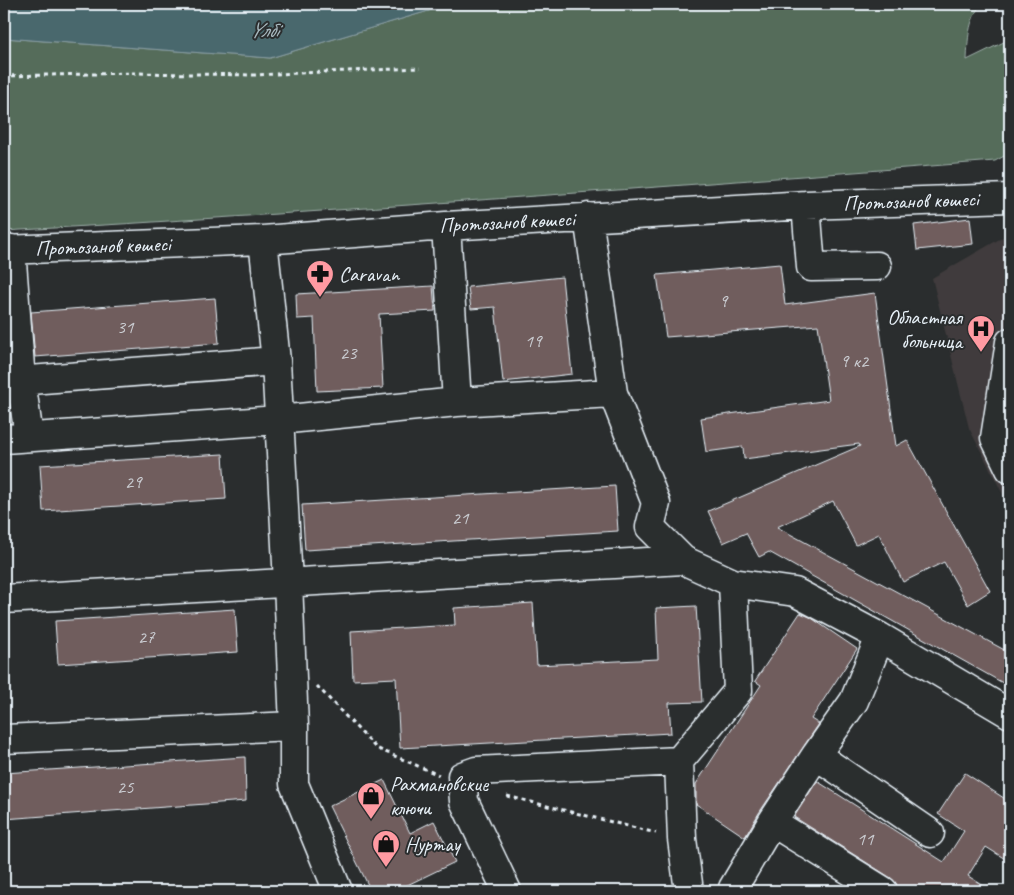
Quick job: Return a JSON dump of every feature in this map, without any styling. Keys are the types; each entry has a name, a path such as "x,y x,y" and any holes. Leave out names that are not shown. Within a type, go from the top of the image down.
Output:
{"street":[{"name":"Протозанов көшесі","path":"8,250 263,240 446,226 806,205 1010,198"},
{"path":"806,205 811,267 877,266"},
{"path":"588,217 613,393 656,502 650,527 683,560 734,583 795,592 880,637 1010,714"},
{"path":"446,226 457,402"},
{"path":"263,240 276,361 288,582 294,726 294,784 338,891"},
{"path":"8,250 12,381 16,438 279,420 457,402 613,393"},
{"path":"1010,342 995,438 1010,469"},
{"path":"12,381 276,361"},
{"path":"4,599 683,560"},
{"path":"689,891 682,839 679,761 738,691 734,583"},
{"path":"739,891 734,888 772,822 854,701 880,637"},
{"path":"4,739 294,726"},
{"path":"816,755 930,833"},
{"path":"507,891 464,801 462,776 476,771 679,761"},
{"path":"772,822 883,891"}],"path":[{"path":"4,76 135,73 253,75 420,68"}],"shaded area":[{"name":"Областная больница","path":"1010,233 1010,508 969,428 932,278"}],"green space":[{"path":"452,4 981,4 971,24 967,60 1010,39 1010,153 995,161 871,171 623,190 4,231 4,38 270,58"}],"water":[{"name":"Үлбі","path":"4,4 452,4 270,58 4,38"}],"building":[{"path":"970,218 973,244 917,250 914,225"},
{"path":"780,264 785,305 875,293 896,446 907,440 990,591 968,605 944,562 903,582 879,534 856,545 833,501 777,527 1010,653 1010,687 769,552 759,557 746,533 723,543 708,511 860,446 859,444 744,459 743,447 706,452 701,418 829,400 818,325 666,337 657,275"},
{"path":"562,277 572,374 503,382 495,307 471,309 468,287"},
{"path":"433,286 435,311 379,314 383,388 317,391 314,318 297,319 296,294"},
{"path":"215,298 219,343 35,357 31,312"},
{"path":"223,454 226,499 43,511 40,465"},
{"path":"615,486 618,531 305,550 302,505"},
{"path":"533,603 537,665 658,659 656,608 696,606 702,702 669,703 671,733 400,748 396,678 353,680 351,631 455,625 454,608"},
{"path":"235,609 238,652 58,664 55,621"},
{"path":"800,613 810,617 857,649 811,719 819,724 745,837 696,804 696,784 761,685 755,681"},
{"path":"245,757 246,801 4,819 4,773"},
{"path":"965,773 1010,802 1010,862 986,847 968,876 992,891 905,891 897,886 891,878 794,817 817,781 944,862 964,831 938,814"},
{"path":"384,780 410,833 434,821 455,862 395,891 371,891 329,806"}],"place":[{"name":"Caravan","path":"320,298"},
{"name":"Областная больница","path":"981,353"},
{"name":"Рахмановские ключи","path":"371,820"},
{"name":"Нуртау","path":"386,868"}]}
